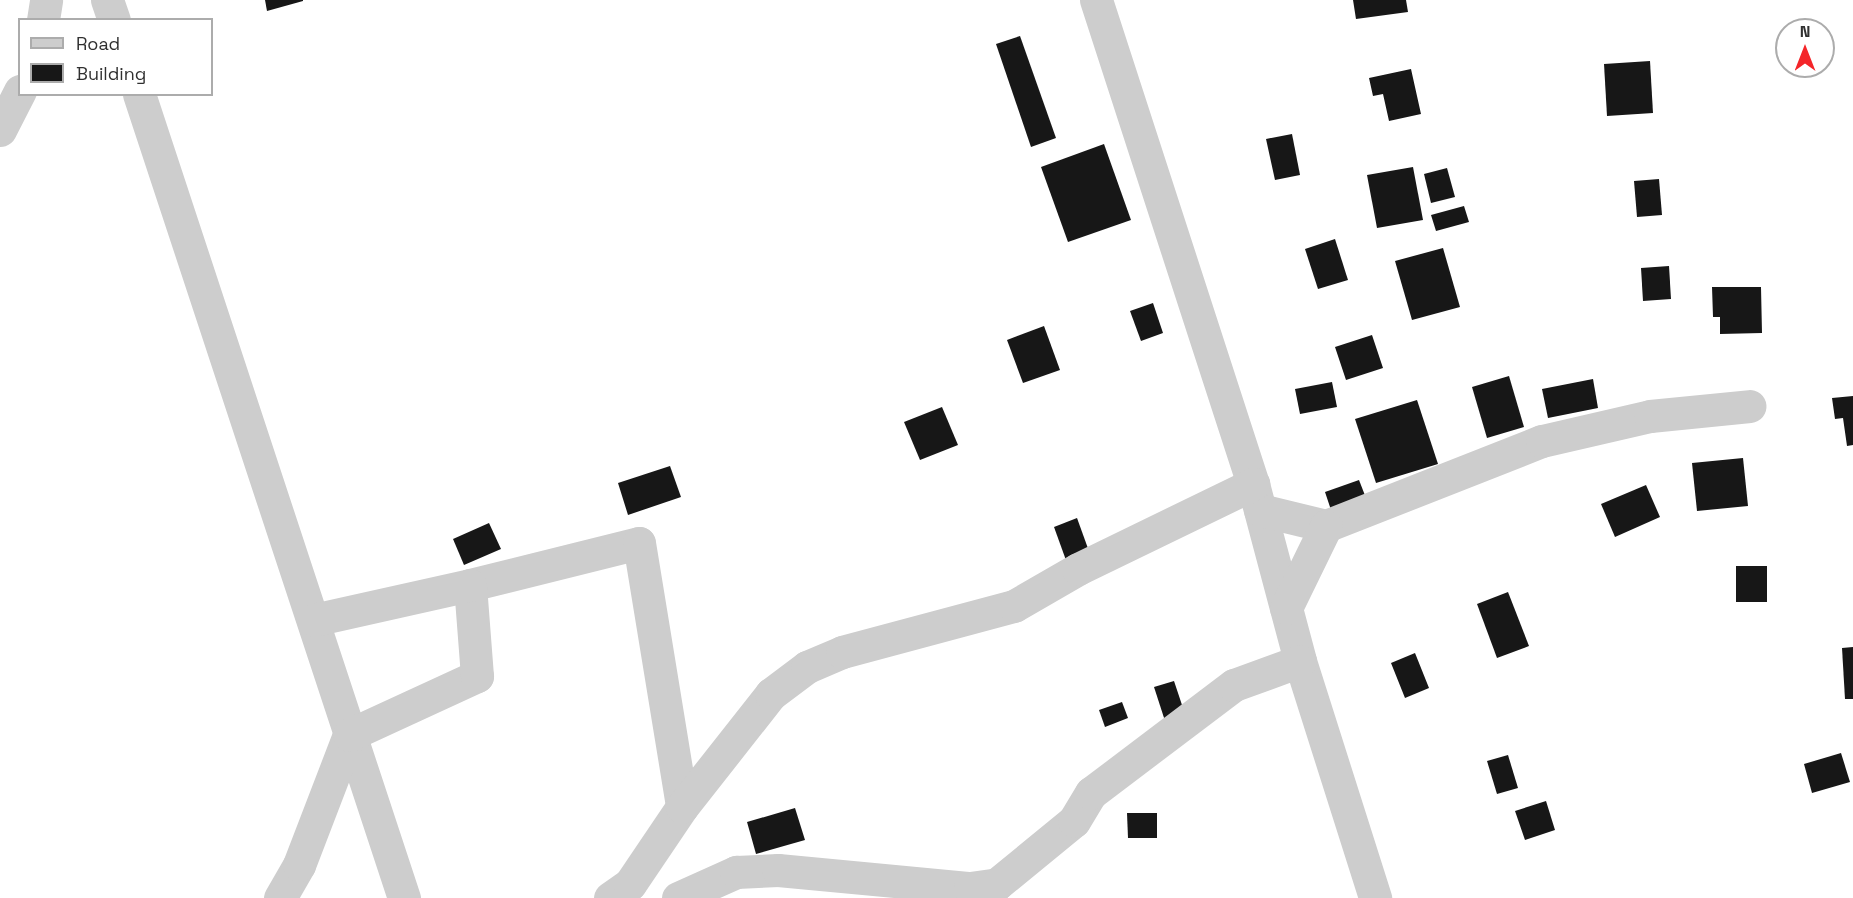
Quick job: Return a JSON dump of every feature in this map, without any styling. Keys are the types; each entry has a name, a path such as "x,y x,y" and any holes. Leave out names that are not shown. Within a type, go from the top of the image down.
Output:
{"street":[{"path":"43,18 46,0"},
{"path":"107,0 113,18"},
{"path":"1096,0 1257,497 1300,661 1375,898"},
{"path":"0,130 18,95"},
{"path":"140,96 404,898"},
{"path":"1286,608 1326,526 1542,441 1650,416 1750,406"},
{"path":"610,898 630,884 682,807 771,694 807,667 842,652 1014,606 1078,569 1257,497 1326,526"},
{"path":"314,620 470,585 639,543 682,807"},
{"path":"280,898 299,865 350,735 477,676 470,585"},
{"path":"678,898 736,872 778,870 970,888 997,884 1074,821 1091,793 1225,692 1300,661"}],"building":[{"path":"265,0 303,0 303,1 267,11"},
{"path":"1353,0 1406,0 1408,12 1356,19"},
{"path":"1020,36 1056,138 1031,147 996,44"},
{"path":"1650,61 1653,113 1607,116 1604,64"},
{"path":"1411,69 1421,114 1389,121 1383,94 1373,96 1369,78"},
{"path":"1292,134 1300,175 1275,180 1266,139"},
{"path":"1104,144 1131,220 1068,242 1041,167"},
{"path":"1413,167 1423,220 1377,228 1367,175"},
{"path":"1447,168 1455,197 1431,203 1424,174"},
{"path":"1659,179 1662,215 1637,217 1634,181"},
{"path":"1464,206 1469,222 1436,231 1431,215"},
{"path":"1335,239 1348,280 1318,289 1305,249"},
{"path":"1443,248 1460,307 1412,320 1395,261"},
{"path":"1669,266 1671,299 1643,301 1641,268"},
{"path":"1712,287 1761,287 1762,333 1720,334 1720,317 1713,317"},
{"path":"1153,303 1163,333 1141,341 1130,311"},
{"path":"1044,326 1060,370 1023,383 1007,340"},
{"path":"1372,335 1383,368 1346,380 1335,347"},
{"path":"1509,376 1524,427 1487,438 1472,387"},
{"path":"1593,379 1598,408 1548,418 1542,389"},
{"path":"1332,382 1337,407 1300,414 1295,389"},
{"path":"1853,396 1853,445 1847,446 1843,418 1835,419 1832,398"},
{"path":"1417,400 1438,464 1376,483 1355,419"},
{"path":"942,407 958,445 920,460 904,422"},
{"path":"1743,458 1748,506 1697,511 1692,463"},
{"path":"670,466 681,497 628,515 618,483"},
{"path":"1359,480 1366,498 1331,510 1325,492"},
{"path":"1646,485 1660,517 1615,537 1601,504"},
{"path":"1077,518 1090,554 1067,563 1054,527"},
{"path":"489,523 501,549 464,565 453,539"},
{"path":"1736,566 1767,566 1767,602 1736,602"},
{"path":"1508,592 1529,646 1497,658 1477,604"},
{"path":"1853,647 1853,699 1845,699 1842,648"},
{"path":"1415,653 1429,688 1405,698 1391,663"},
{"path":"1174,681 1186,717 1166,724 1154,687"},
{"path":"1122,702 1128,718 1105,727 1099,710"},
{"path":"1841,753 1850,782 1812,793 1804,764"},
{"path":"1508,755 1518,788 1497,794 1487,761"},
{"path":"1546,801 1555,830 1525,840 1515,811"},
{"path":"795,808 805,840 756,854 747,822"},
{"path":"1127,813 1157,813 1157,838 1128,838"}]}
